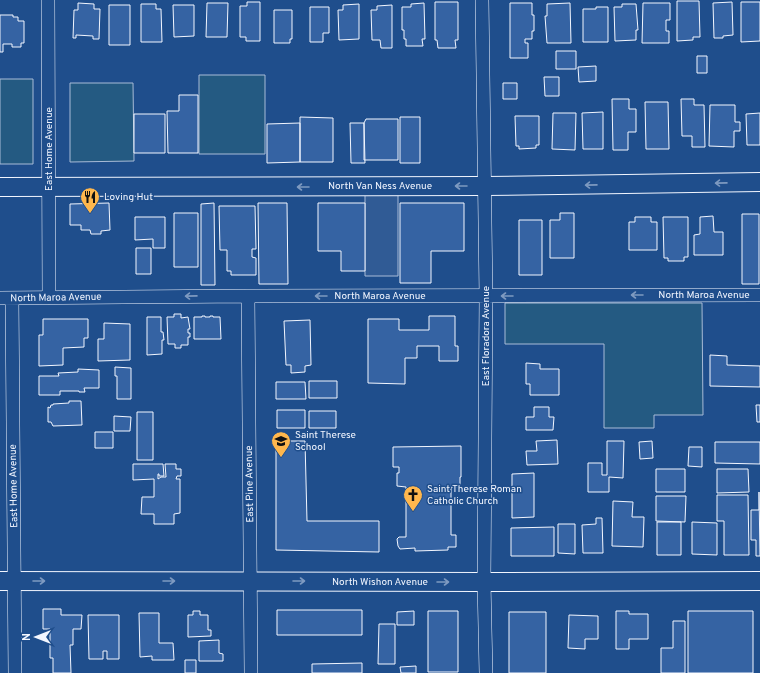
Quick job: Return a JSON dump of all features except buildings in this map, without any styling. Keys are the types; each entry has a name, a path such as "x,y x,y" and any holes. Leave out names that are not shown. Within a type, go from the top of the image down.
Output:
{"main road":[{"name":"North Van Ness Avenue","path":"0,187 485,186 760,182"},
{"name":"North Wishon Avenue","path":"8,581 760,581"}],"street":[{"name":"East Home Avenue","path":"48,0 49,298"},
{"name":"East Floradora Avenue","path":"482,0 486,296 484,582 486,673"},
{"name":"North Maroa Avenue","path":"6,298 760,295"},
{"name":"East Pine Avenue","path":"248,296 252,673"},
{"name":"East Home Avenue","path":"6,298 8,581 15,673"}],"shaded area":[{"path":"199,75 265,75 265,154 199,154"},
{"path":"0,79 33,79 33,164 0,164"},
{"path":"70,83 133,83 134,161 70,162"},
{"path":"365,194 398,194 398,276 365,276"},
{"path":"505,303 702,303 703,415 654,415 654,428 604,428 604,344 505,344"}],"place":[{"name":"Loving Hut","path":"90,214"},
{"name":"Saint Therese School","path":"281,458"},
{"name":"Saint Therese Roman Catholic Church","path":"413,512"}]}
